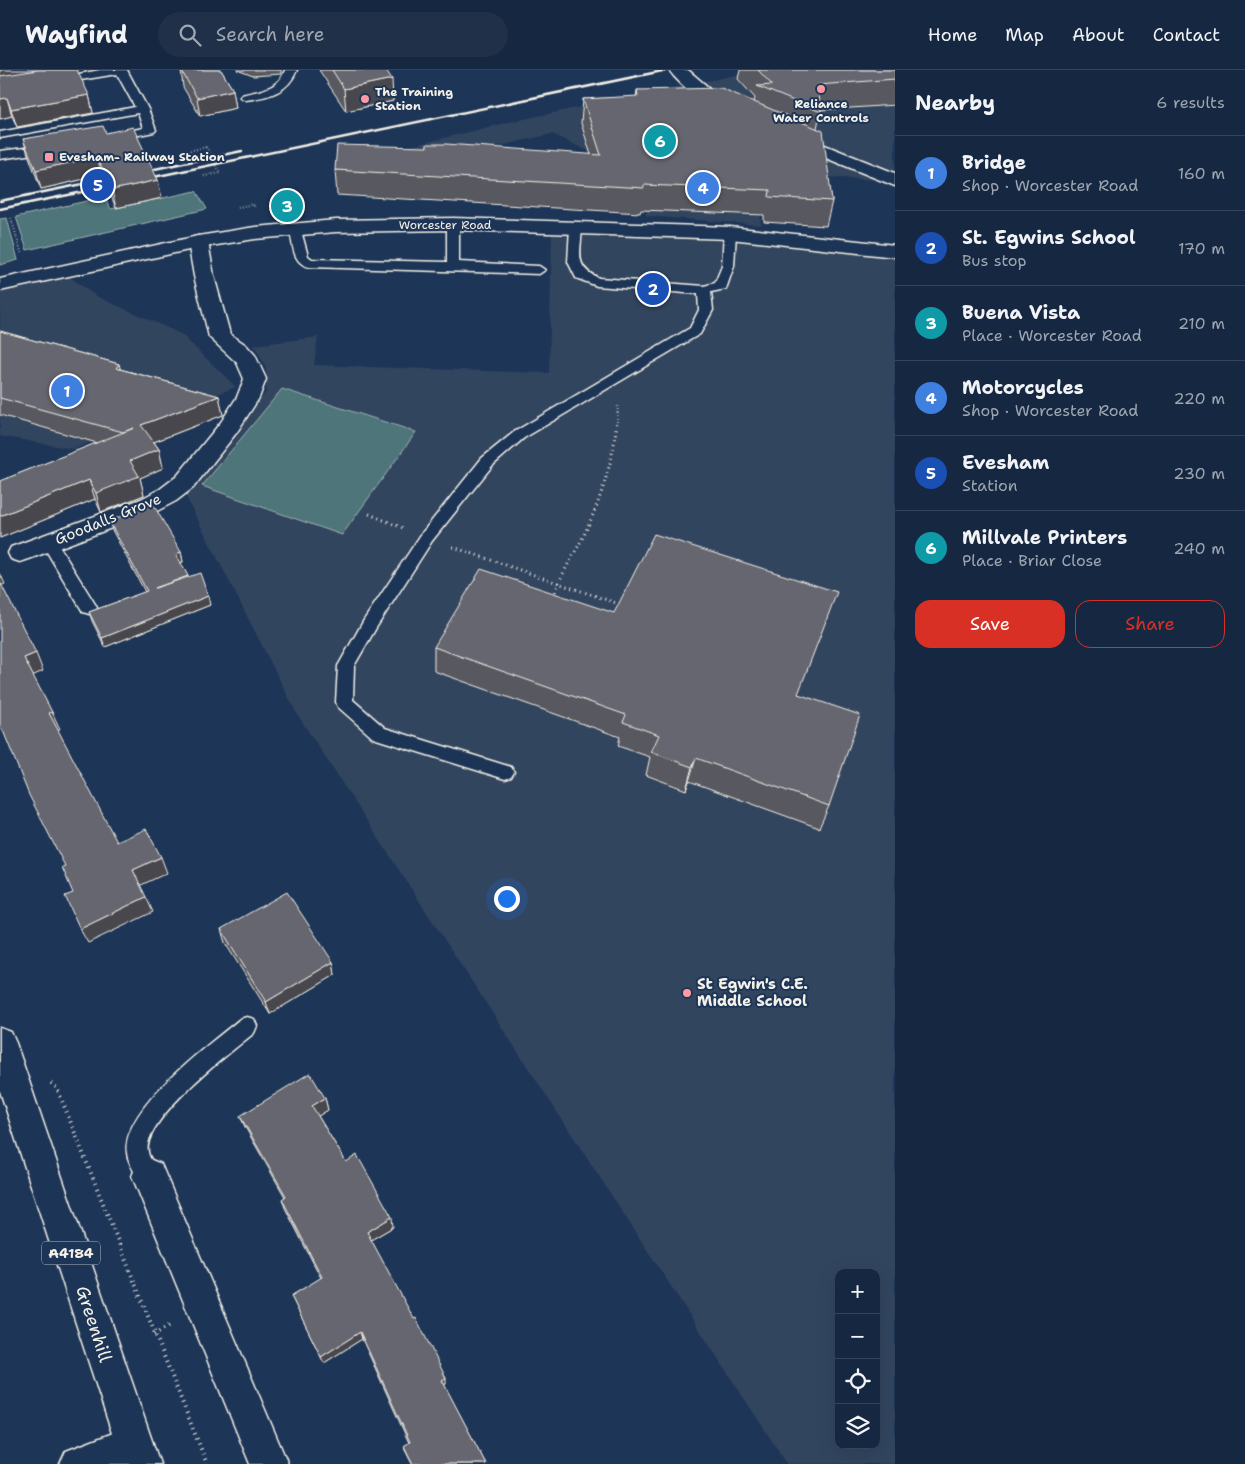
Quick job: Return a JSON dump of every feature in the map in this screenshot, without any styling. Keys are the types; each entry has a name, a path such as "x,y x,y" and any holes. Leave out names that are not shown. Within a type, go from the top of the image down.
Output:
{"main road":[{"path":"678,70 730,111 747,118"},
{"path":"772,129 895,180"},
{"name":"Worcester Road","path":"0,286 198,242 255,233 336,226 453,224 730,233 895,251"},
{"name":"Goodalls Grove","path":"20,553 149,505 168,495 185,482 229,427 248,398 255,379 247,360 238,350 220,337 204,276 198,242"},
{"name":"Greenhill","path":"0,1042 19,1079 138,1454"},
{"path":"149,1176 269,1464"},
{"path":"79,1464 138,1454"}],"lane":[{"path":"46,83 120,70 142,108 150,130 106,139"},
{"path":"246,97 275,90 288,79 290,70"},
{"path":"0,135 142,108"},
{"path":"0,155 60,147"},
{"path":"453,224 453,266"},
{"path":"576,227 574,262 581,275 597,282 704,290 721,286 728,266 730,233"},
{"path":"296,230 302,258 309,263 538,270"},
{"path":"505,772 379,732 344,702 346,666 370,624 427,538 487,462 519,435 695,332 706,310 704,290"},
{"path":"49,542 89,608"},
{"path":"149,1176 136,1150 141,1127 158,1103 246,1026"}],"path":[{"path":"190,154 188,151 206,147 220,173 204,176"},
{"path":"95,177 97,181"},
{"path":"554,601 557,582 578,548 606,476 618,417 619,376"},
{"path":"369,514 427,538 616,603"},
{"path":"19,1079 57,1088 207,1464"}],"shaded area":[{"path":"760,70 895,70 895,181 757,173 761,225 646,216 644,165 598,156 552,134 346,181 333,165 509,122"},
{"name":"St Egwin's C.E. Middle School","path":"552,230 721,236 895,255 895,1464 787,1464 297,714 185,495 266,392 266,368 254,345 318,337 314,365 549,373"},
{"path":"64,273 96,296 181,334 236,387 73,449 0,436 0,288"}],"green space":[{"path":"196,191 207,209 27,250 16,217 104,197 111,209"},
{"path":"7,218 18,260 0,265 0,219"},
{"path":"282,389 416,432 342,535 202,486"}],"building":[{"path":"38,70 77,70 89,95 11,109 7,98 0,99 0,76"},
{"path":"181,70 221,70 233,90 197,98"},
{"path":"332,70 386,70 392,79 344,89"},
{"path":"758,70 895,70 895,79 818,85 821,112 757,86 772,85"},
{"path":"721,88 823,131 832,201 769,197 770,190 644,185 644,188 335,170 337,145 427,147 427,144 446,144 601,155 583,99 638,96 637,90"},
{"path":"103,126 106,133 133,127 158,180 112,190 97,157 36,170 23,139"},
{"path":"0,331 119,364 116,368 219,396 141,425 159,449 130,461 139,476 96,493 89,480 0,516 0,481 134,428 123,432 0,398"},
{"path":"153,504 181,552 176,554 188,576 155,588 200,573 208,596 102,638 89,612 147,591 109,521"},
{"path":"654,534 837,592 798,694 860,715 829,806 696,758 692,767 651,752 659,735 623,722 626,715 434,647 481,569 614,613"},
{"path":"0,582 36,653 24,658 52,712 49,713 117,842 146,829 161,857 133,870 146,897 80,929 65,896 73,893 62,867 65,866 29,795 0,726"},
{"path":"287,892 333,962 266,1002 221,929"},
{"path":"310,1073 325,1098 312,1106 346,1162 357,1155 392,1217 367,1232 414,1319 416,1318 446,1378 442,1380 486,1464 413,1464 404,1446 410,1442 360,1332 321,1357 291,1296 322,1277 282,1199 286,1196 240,1116"}],"railway":[{"path":"144,179 667,70"},
{"path":"140,172 242,151"},
{"path":"0,201 117,177"},
{"path":"0,209 122,184"}],"place":[{"name":"Reliance Water Controls","path":"821,89"},
{"name":"The Training Station","path":"365,99"},
{"name":"Millvale Printers","path":"660,141"},
{"name":"Evesham- Railway Station","path":"49,157"},
{"name":"Evesham","path":"98,185"},
{"name":"Motorcycles","path":"703,188"},
{"name":"Buena Vista","path":"287,206"},
{"name":"St. Egwins School","path":"653,289"},
{"name":"Bridge","path":"67,391"},
{"name":"St Egwin's C.E. Middle School","path":"687,993"}]}
